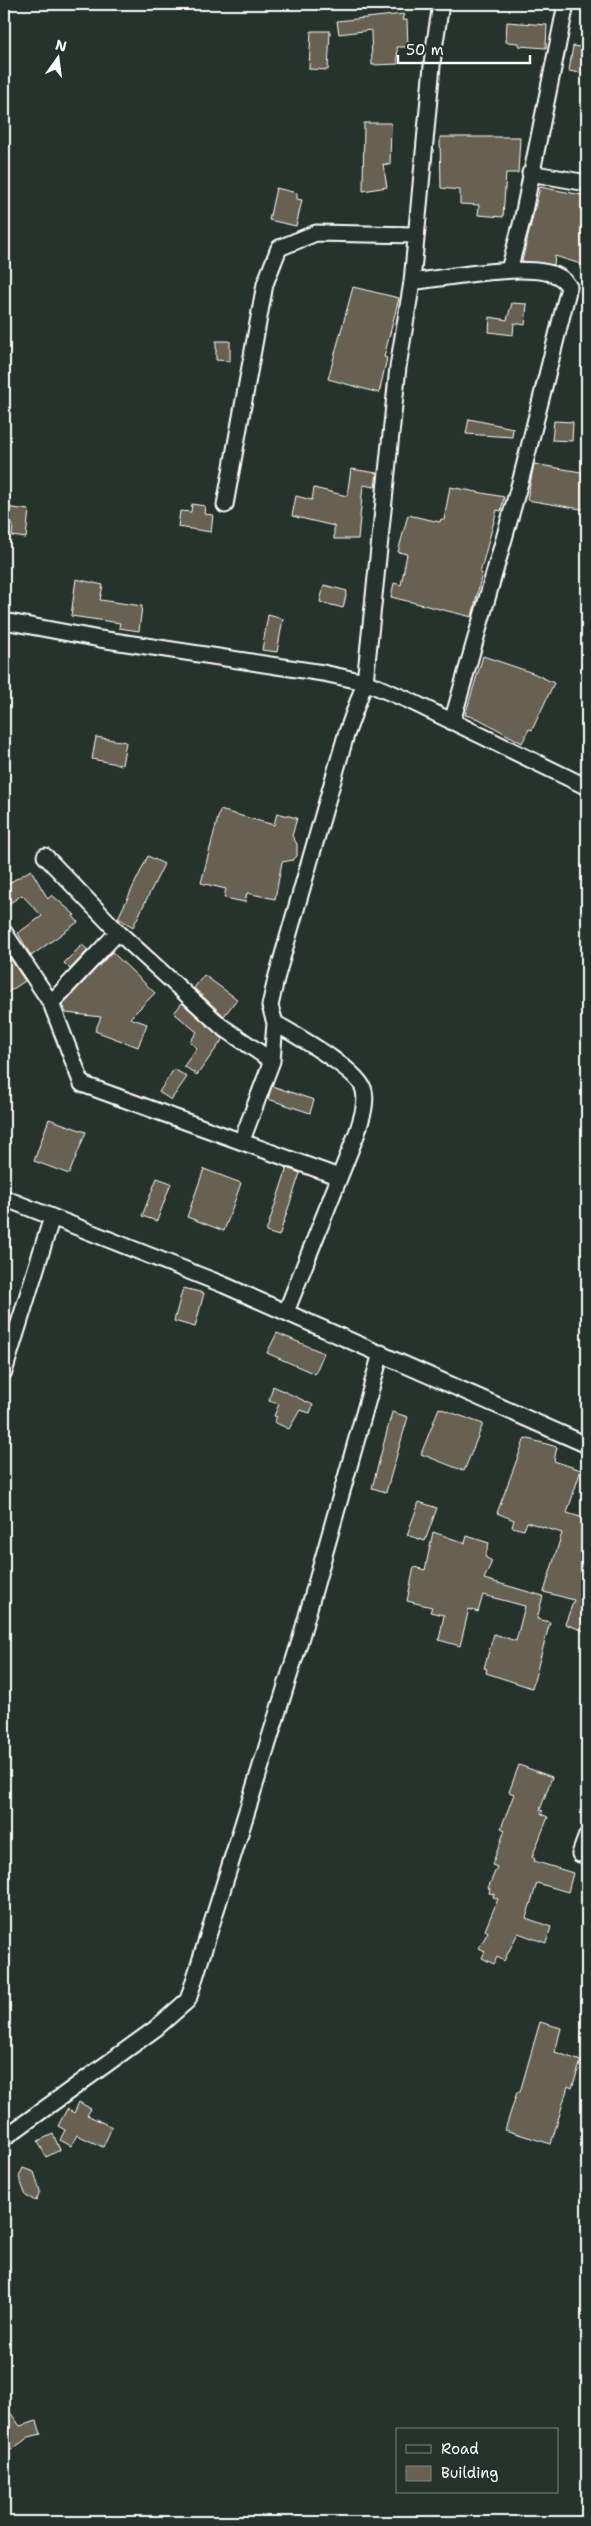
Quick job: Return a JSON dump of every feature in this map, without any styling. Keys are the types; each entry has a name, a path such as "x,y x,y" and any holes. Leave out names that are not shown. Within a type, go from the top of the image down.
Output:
{"street":[{"path":"242,1140 272,1061 275,1023 270,1006 276,979 346,735 365,682 398,367 412,282 429,92 441,4"},
{"path":"509,270 522,221 566,4"},
{"path":"530,174 587,183"},
{"path":"225,505 264,284 279,248 316,233 416,235"},
{"path":"412,282 509,270 548,273 562,278 569,286 568,298 521,479 452,722"},
{"path":"4,621 100,639 323,673 365,682 587,787"},
{"path":"46,856 118,932 221,1026 272,1061"},
{"path":"4,932 51,1003 82,1084 242,1140 339,1177"},
{"path":"51,1003 118,932"},
{"path":"275,1023 317,1047 358,1078 364,1090 363,1111 286,1312"},
{"path":"4,1198 286,1312 587,1445"},
{"path":"4,1372 52,1217"},
{"path":"4,2138 155,2029 188,2000 299,1644 381,1353"},
{"path":"580,1854 587,1835"}],"building":[{"path":"404,14 402,20 407,20 408,47 397,47 398,64 372,65 371,30 339,34 337,21"},
{"path":"507,22 547,25 546,48 519,46 519,43 506,42"},
{"path":"311,31 330,31 328,70 309,69"},
{"path":"573,46 587,48 587,74 569,71"},
{"path":"364,123 391,123 390,165 383,164 387,187 363,191"},
{"path":"440,137 520,137 518,173 506,173 503,217 478,215 479,205 460,204 460,190 441,188"},
{"path":"540,187 587,196 587,266 555,256 554,265 522,261"},
{"path":"276,188 297,193 297,199 302,200 296,226 269,220"},
{"path":"353,287 399,298 384,357 387,358 379,393 328,379"},
{"path":"512,303 527,304 525,325 514,323 513,335 489,332 490,317 507,320"},
{"path":"216,341 230,341 230,361 216,360"},
{"path":"469,419 513,428 512,437 466,434"},
{"path":"554,421 573,422 572,441 552,440"},
{"path":"534,464 587,473 587,510 527,500"},
{"path":"351,469 377,473 375,487 363,485 358,539 334,539 334,526 292,516 296,496 312,500 314,488 347,496"},
{"path":"450,487 504,497 501,511 497,510 480,573 482,573 472,617 391,597 394,583 401,585 407,554 398,552 408,515 440,522 441,519 444,520"},
{"path":"192,504 205,506 204,514 213,515 211,532 178,527 180,511 191,512"},
{"path":"4,507 29,510 26,538 12,536 13,525 4,524"},
{"path":"76,579 103,585 100,600 142,606 139,631 119,628 120,623 71,616"},
{"path":"324,585 347,591 343,608 320,602"},
{"path":"268,615 283,619 277,652 262,650"},
{"path":"483,656 533,673 554,683 532,730 529,729 522,743 479,719 465,715"},
{"path":"96,737 126,742 122,765 92,759"},
{"path":"220,810 274,825 277,813 297,818 292,836 297,844 297,856 293,860 282,862 275,899 247,893 245,902 224,898 226,889 201,883"},
{"path":"148,856 164,864 133,927 118,918"},
{"path":"31,870 48,899 52,895 75,915 73,916 78,922 31,956 18,933 42,916 22,895 4,907 4,886"},
{"path":"82,945 88,950 70,969 64,963"},
{"path":"4,949 25,981 4,995"},
{"path":"112,952 155,993 130,1018 147,1024 138,1047 95,1031 101,1017 66,1013 63,1004"},
{"path":"204,975 237,999 224,1016 194,988"},
{"path":"182,1003 223,1039 197,1075 184,1066 197,1048 190,1042 197,1032 174,1013"},
{"path":"174,1069 187,1077 171,1100 159,1092"},
{"path":"272,1086 314,1100 310,1113 268,1099"},
{"path":"49,1119 86,1132 69,1174 34,1161"},
{"path":"287,1168 300,1173 279,1236 266,1232"},
{"path":"204,1169 241,1183 224,1231 187,1217"},
{"path":"157,1178 171,1183 157,1221 142,1216"},
{"path":"183,1288 204,1293 195,1327 174,1321"},
{"path":"277,1333 324,1353 315,1374 267,1353"},
{"path":"273,1386 313,1405 310,1413 300,1410 289,1429 274,1422 277,1417 274,1416 279,1404 269,1401"},
{"path":"439,1408 483,1424 464,1471 421,1454"},
{"path":"392,1412 408,1417 386,1492 372,1488"},
{"path":"525,1438 557,1447 554,1461 581,1470 567,1513 587,1519 587,1632 565,1624 574,1600 544,1592 562,1533 527,1522 524,1530 512,1527 514,1520 497,1513"},
{"path":"419,1502 437,1508 425,1541 407,1535"},
{"path":"433,1532 465,1543 467,1536 489,1543 485,1557 492,1561 484,1579 543,1596 537,1619 550,1622 532,1688 486,1673 487,1669 484,1668 494,1634 516,1641 525,1606 483,1595 478,1612 469,1609 460,1646 439,1640 444,1615 430,1612 432,1607 407,1601 414,1567 425,1570"},
{"path":"519,1765 552,1777 540,1810 543,1811 541,1814 548,1817 532,1857 535,1859 534,1861 573,1873 568,1892 537,1883 526,1918 551,1927 546,1943 518,1933 504,1961 497,1957 494,1964 482,1958 485,1951 479,1948 488,1932 485,1930 498,1899 493,1897 494,1894 489,1893 490,1889 488,1888 497,1867 492,1865 505,1830 501,1828 514,1794 509,1792"},
{"path":"540,2022 561,2028 555,2052 581,2061 572,2088 568,2086 551,2144 505,2130 517,2092 520,2092"},
{"path":"79,2102 91,2109 87,2115 112,2127 103,2147 77,2135 71,2146 60,2140 65,2130 58,2126 67,2109 74,2113"},
{"path":"53,2134 60,2150 46,2157 38,2141"},
{"path":"23,2168 34,2172 40,2191 36,2201 26,2196 19,2177"},
{"path":"4,2404 20,2426 37,2421 41,2434 29,2437 11,2450 4,2440"}]}
